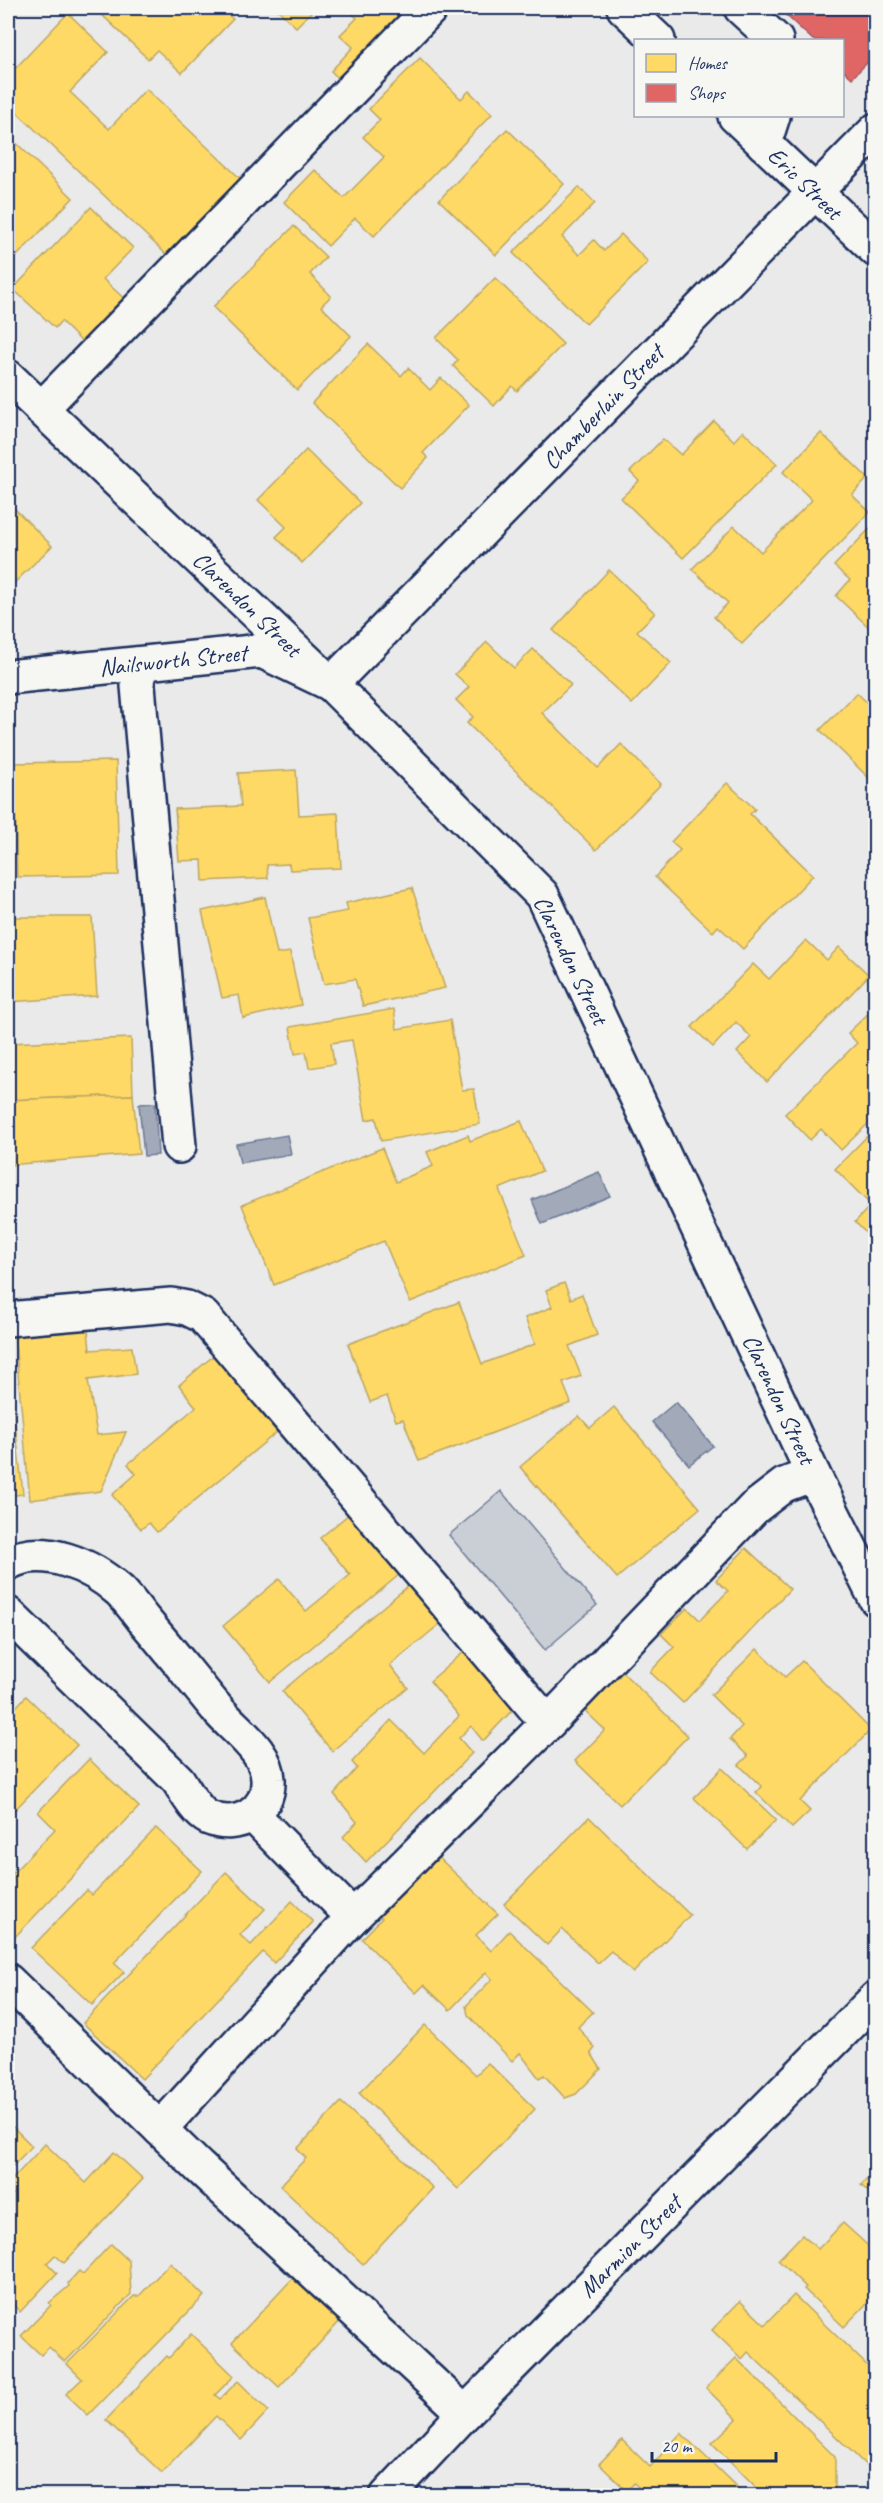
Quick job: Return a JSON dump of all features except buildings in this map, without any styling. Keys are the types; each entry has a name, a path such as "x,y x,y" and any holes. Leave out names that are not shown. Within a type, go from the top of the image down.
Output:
{"street":[{"path":"41,409 431,8"},
{"path":"624,8 657,39"},
{"path":"741,8 775,39"},
{"name":"Eric Street","path":"737,117 769,130 814,192 876,250"},
{"name":"Chamberlain Street","path":"331,684 876,130"},
{"name":"Clarendon Street","path":"8,377 331,684 542,895 813,1474 876,1599"},
{"name":"Nailsworth Street","path":"8,677 262,651 331,684"},
{"path":"138,664 138,686 179,1146"},
{"path":"8,1319 171,1305 187,1308 203,1316 549,1722"},
{"path":"160,2129 353,1917 549,1722 754,1508 784,1485 813,1474"},
{"path":"8,1563 17,1558 51,1556 86,1568 120,1591 219,1711 260,1755 268,1778 264,1801 253,1815 233,1823 208,1818 192,1801 178,1780 8,1614"},
{"path":"253,1815 353,1917"},
{"path":"8,1981 160,2129 465,2413"},
{"name":"Marmion Street","path":"387,2496 465,2413 876,1998"}],"shaded area":[{"path":"501,1491 597,1605 545,1650 449,1535"}],"water":[{"path":"155,1103 158,1155 144,1156 139,1104"},
{"path":"287,1135 291,1154 240,1163 236,1144"},
{"path":"599,1172 610,1196 542,1224 532,1200"},
{"path":"676,1402 713,1446 689,1465 652,1422"}]}
